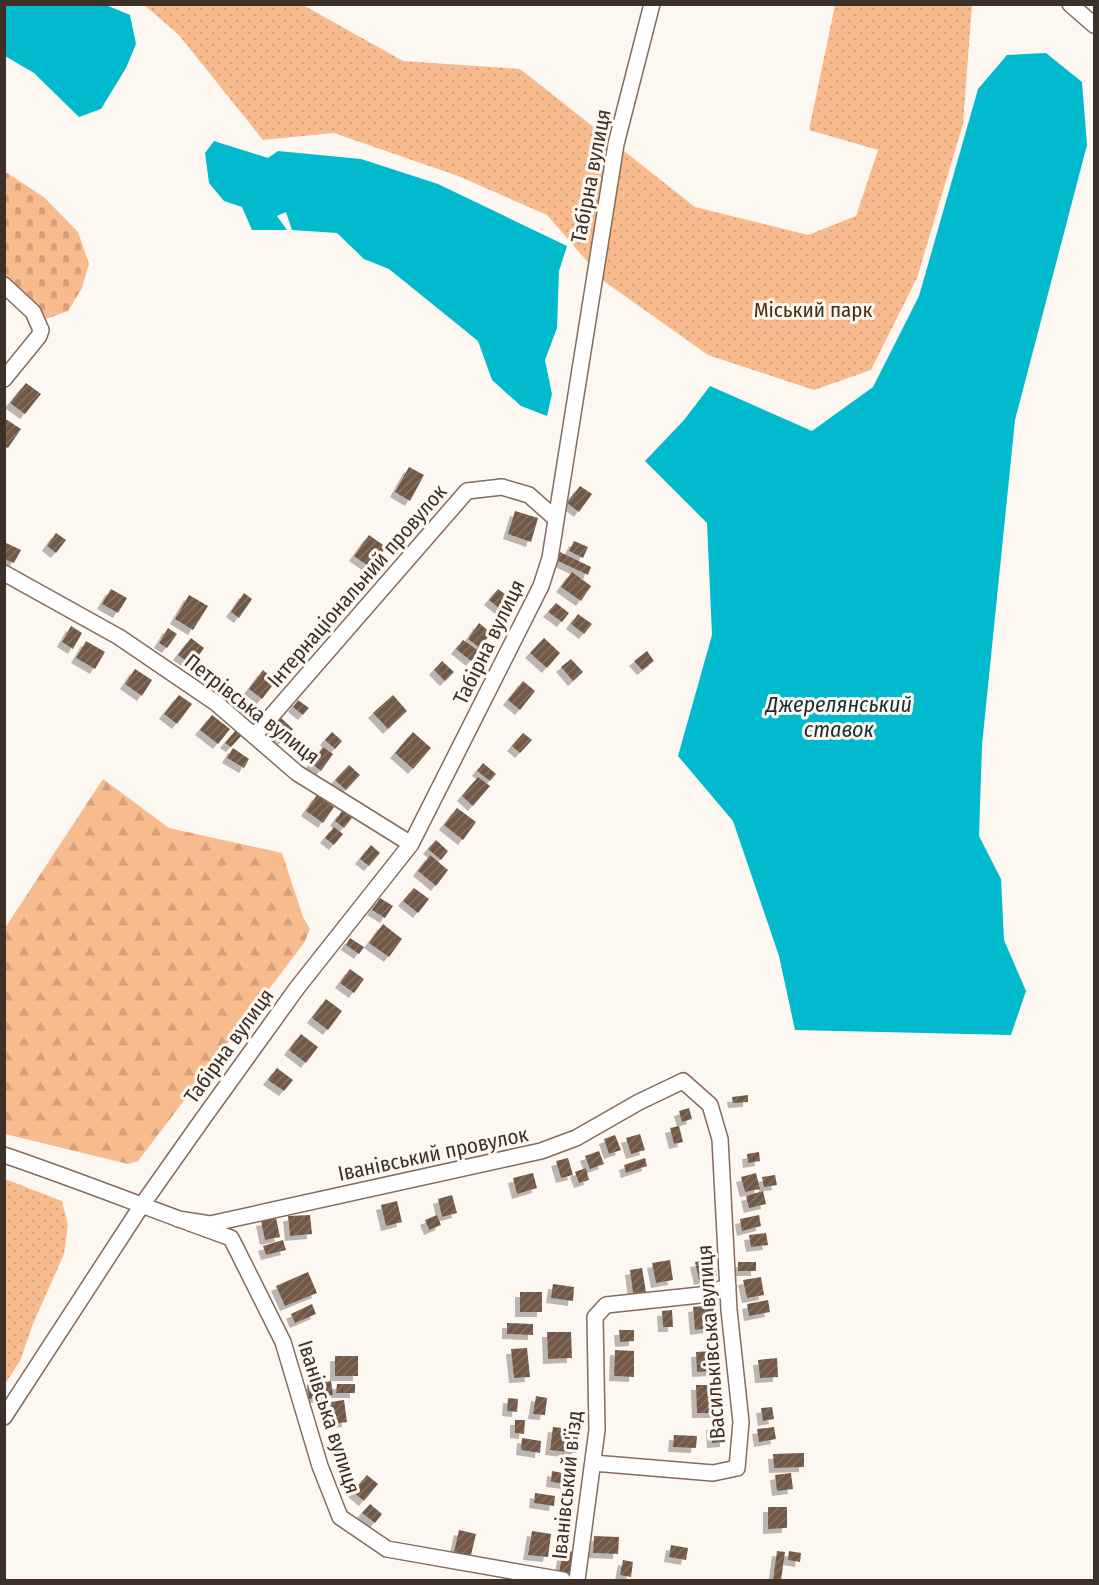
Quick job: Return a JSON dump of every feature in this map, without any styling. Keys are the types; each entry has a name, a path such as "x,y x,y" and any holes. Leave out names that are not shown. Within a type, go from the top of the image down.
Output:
{"street":[{"name":"Табірна вулиця","path":"4,1417 142,1205 297,988 411,844 541,586 550,558 616,144 652,4"},
{"path":"1070,4 1095,25"},
{"path":"4,285 33,312 41,330 39,336 4,379"},
{"name":"Інтернаціональний провулок","path":"254,736 467,491 502,487 511,489 529,495 556,519"},
{"name":"Петрівська вулиця","path":"4,573 119,637 216,703 297,773 411,844"},
{"name":"Іванівський провулок","path":"178,1220 210,1224 541,1151 576,1138 639,1102 683,1081"},
{"name":"Васильківська вулиця","path":"593,1463 713,1473 737,1468 741,1422 728,1287 720,1139 710,1105 683,1081"},
{"name":"Іванівська вулиця","path":"4,1155 84,1182 178,1220 231,1238 283,1342 320,1466 340,1517 387,1549 563,1581"},
{"name":"Іванівський в'їзд","path":"577,1581 597,1430 595,1317 606,1305 700,1295 728,1287"}],"green space":[{"name":"Міський парк","path":"144,5 303,5 403,61 520,69 695,207 808,235 856,216 878,150 809,130 835,5 972,5 963,124 917,278 871,370 814,390 708,355 605,282 547,215 458,176 334,133 263,140 178,34"},
{"path":"4,171 45,198 78,232 89,264 82,288 68,311 46,319 5,278"},
{"path":"103,779 169,828 282,853 303,917 310,929 304,943 138,1161 128,1164 5,1134 5,928"},
{"path":"5,1179 62,1201 68,1225 64,1254 33,1324 20,1361 5,1384"}],"water":[{"path":"5,4 106,5 130,15 136,44 126,68 101,109 79,117 34,73 5,56"},
{"name":"Джерелянський ставок","path":"1046,53 1082,82 1087,145 1015,420 982,745 979,836 1001,879 1004,940 1026,991 1011,1035 795,1030 779,956 733,821 678,756 712,635 707,523 645,461 684,420 710,386 812,431 873,387 919,296 978,89 1007,55"},
{"path":"214,141 268,158 278,151 361,159 438,184 567,246 559,271 557,328 545,360 552,394 547,416 521,406 492,380 478,341 389,269 364,259 337,233 292,230 286,212 277,216 287,230 252,230 242,207 224,201 209,183 205,153"}],"building":[{"path":"26,383 41,394 25,414 10,403"},
{"path":"4,418 21,429 8,448 4,446"},
{"path":"409,467 424,475 410,501 395,492"},
{"path":"580,486 592,494 579,512 567,503"},
{"path":"515,511 538,518 531,542 508,534"},
{"path":"56,533 66,540 56,553 47,546"},
{"path":"369,535 386,547 371,568 354,556"},
{"path":"574,541 588,547 583,558 569,551"},
{"path":"4,542 21,550 14,563 4,559"},
{"path":"560,552 591,567 588,575 556,560"},
{"path":"572,572 591,586 581,601 561,587"},
{"path":"111,589 127,598 118,613 102,604"},
{"path":"498,589 513,600 504,612 489,600"},
{"path":"244,593 252,599 239,618 231,612"},
{"path":"189,595 208,606 193,630 175,619"},
{"path":"556,603 569,613 562,622 548,612"},
{"path":"578,614 592,624 584,634 571,624"},
{"path":"479,623 491,633 480,648 468,639"},
{"path":"71,626 82,633 73,649 62,642"},
{"path":"168,628 177,634 167,648 159,643"},
{"path":"191,638 204,648 192,665 178,655"},
{"path":"544,638 560,653 547,668 530,653"},
{"path":"463,640 479,651 471,661 456,649"},
{"path":"86,641 105,652 95,669 76,658"},
{"path":"647,651 654,661 642,670 634,661"},
{"path":"571,659 583,672 573,681 561,667"},
{"path":"442,661 454,672 445,681 434,670"},
{"path":"135,669 152,680 142,696 125,684"},
{"path":"263,670 276,681 262,699 249,689"},
{"path":"523,681 535,691 520,710 508,700"},
{"path":"179,695 192,704 177,724 164,714"},
{"path":"393,695 407,711 388,729 373,713"},
{"path":"298,700 309,708 303,715 293,707"},
{"path":"212,715 230,729 218,744 200,730"},
{"path":"280,717 293,729 283,740 270,729"},
{"path":"236,730 242,735 231,747 225,743"},
{"path":"332,732 342,741 335,749 325,740"},
{"path":"413,732 431,748 413,769 395,753"},
{"path":"523,733 532,740 520,753 512,746"},
{"path":"323,747 333,754 321,771 311,763"},
{"path":"233,748 249,759 244,768 227,758"},
{"path":"483,763 496,774 490,781 477,771"},
{"path":"349,765 360,775 346,790 335,780"},
{"path":"478,777 490,786 473,806 462,796"},
{"path":"317,795 334,807 323,823 306,811"},
{"path":"457,808 476,822 463,840 444,825"},
{"path":"342,811 352,818 344,828 335,821"},
{"path":"334,827 343,834 334,845 325,838"},
{"path":"436,840 448,851 441,860 428,849"},
{"path":"371,845 380,853 369,866 360,859"},
{"path":"430,855 448,870 436,886 418,871"},
{"path":"414,888 429,899 418,913 403,901"},
{"path":"380,898 393,906 385,918 372,910"},
{"path":"383,924 402,939 389,957 369,943"},
{"path":"350,938 364,947 359,954 346,945"},
{"path":"350,969 364,979 354,993 340,983"},
{"path":"326,999 342,1011 328,1030 312,1018"},
{"path":"301,1034 318,1047 306,1063 289,1050"},
{"path":"277,1068 293,1080 284,1091 268,1080"},
{"path":"748,1095 748,1102 733,1103 732,1097"},
{"path":"689,1108 692,1119 682,1122 679,1111"},
{"path":"679,1126 683,1142 674,1144 670,1128"},
{"path":"640,1134 645,1150 631,1154 626,1138"},
{"path":"615,1135 621,1150 609,1154 604,1139"},
{"path":"599,1151 604,1164 590,1169 585,1156"},
{"path":"759,1152 760,1161 748,1163 747,1154"},
{"path":"568,1158 573,1175 561,1178 556,1161"},
{"path":"645,1158 647,1166 626,1173 624,1165"},
{"path":"586,1168 589,1180 579,1183 575,1172"},
{"path":"533,1173 537,1188 517,1194 513,1178"},
{"path":"756,1173 760,1189 745,1192 741,1177"},
{"path":"775,1175 777,1185 764,1187 762,1177"},
{"path":"763,1191 766,1204 749,1208 746,1196"},
{"path":"452,1195 457,1213 442,1217 438,1199"},
{"path":"397,1201 402,1222 386,1226 381,1205"},
{"path":"310,1215 312,1234 290,1236 288,1216"},
{"path":"437,1215 441,1225 429,1230 425,1220"},
{"path":"759,1215 761,1226 742,1231 740,1219"},
{"path":"276,1218 280,1237 265,1240 261,1221"},
{"path":"766,1233 768,1245 751,1247 749,1235"},
{"path":"283,1240 286,1250 266,1255 263,1246"},
{"path":"713,1259 717,1276 699,1280 695,1262"},
{"path":"670,1260 673,1280 656,1283 652,1263"},
{"path":"738,1262 756,1262 756,1271 738,1271"},
{"path":"642,1268 646,1292 633,1293 630,1270"},
{"path":"308,1272 317,1293 285,1306 276,1286"},
{"path":"761,1277 764,1295 747,1298 743,1280"},
{"path":"553,1284 574,1287 573,1301 551,1298"},
{"path":"520,1292 542,1292 542,1312 520,1312"},
{"path":"768,1300 770,1312 749,1316 747,1304"},
{"path":"312,1304 316,1314 295,1323 291,1314"},
{"path":"713,1305 716,1327 695,1330 693,1307"},
{"path":"672,1310 673,1327 663,1327 662,1311"},
{"path":"507,1323 533,1324 533,1335 507,1334"},
{"path":"619,1330 634,1330 634,1341 620,1342"},
{"path":"547,1332 571,1332 572,1358 548,1359"},
{"path":"527,1348 530,1377 514,1378 511,1349"},
{"path":"615,1350 634,1351 634,1377 614,1376"},
{"path":"713,1351 714,1371 697,1372 696,1352"},
{"path":"335,1356 358,1356 358,1376 335,1376"},
{"path":"777,1358 778,1377 760,1378 758,1360"},
{"path":"331,1381 333,1395 309,1399 307,1385"},
{"path":"337,1384 355,1384 355,1393 336,1393"},
{"path":"696,1385 715,1385 716,1413 697,1413"},
{"path":"536,1396 547,1398 545,1415 533,1414"},
{"path":"508,1398 518,1399 517,1412 507,1411"},
{"path":"344,1400 347,1422 334,1424 330,1402"},
{"path":"772,1407 774,1419 763,1421 761,1408"},
{"path":"515,1420 525,1420 524,1434 515,1433"},
{"path":"724,1424 725,1442 712,1443 711,1425"},
{"path":"553,1427 579,1430 576,1453 550,1450"},
{"path":"774,1427 776,1439 759,1442 757,1429"},
{"path":"674,1435 697,1436 696,1448 673,1447"},
{"path":"522,1438 541,1441 540,1453 521,1450"},
{"path":"804,1453 804,1467 774,1468 773,1454"},
{"path":"552,1471 568,1474 567,1484 551,1482"},
{"path":"791,1473 793,1489 777,1491 775,1475"},
{"path":"367,1475 378,1484 364,1501 353,1492"},
{"path":"535,1493 555,1496 554,1506 534,1503"},
{"path":"370,1504 382,1514 375,1523 362,1513"},
{"path":"768,1507 787,1507 787,1528 768,1529"},
{"path":"459,1530 476,1534 471,1555 454,1552"},
{"path":"532,1531 551,1534 548,1557 528,1555"},
{"path":"594,1536 619,1537 618,1554 593,1553"},
{"path":"671,1545 688,1548 686,1560 669,1557"},
{"path":"563,1550 574,1552 570,1575 559,1573"},
{"path":"777,1551 785,1552 781,1580 773,1580"},
{"path":"789,1551 801,1553 800,1562 788,1560"},
{"path":"623,1560 633,1562 631,1577 620,1575"}]}
